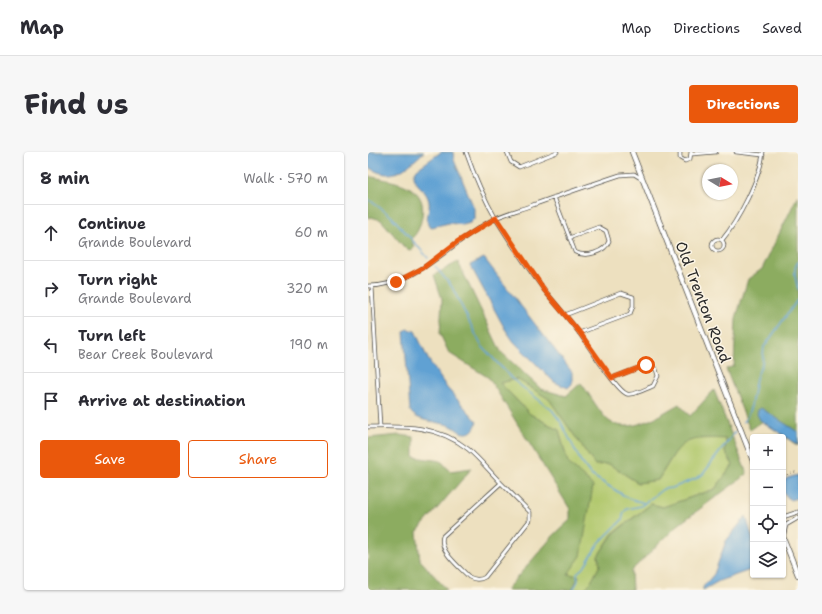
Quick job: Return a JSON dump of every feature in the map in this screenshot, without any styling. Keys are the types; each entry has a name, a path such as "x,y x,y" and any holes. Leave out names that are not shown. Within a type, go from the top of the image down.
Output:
{"main road":[{"name":"Old Trenton Road","path":"632,152 750,453"},
{"path":"785,542 798,575"}],"street":[{"path":"466,152 476,179 496,218 545,291 580,333 612,378 622,391 630,394 653,386 658,376 656,369 646,365 612,378"},
{"path":"507,152 511,162 519,167 557,152"},
{"path":"680,152 680,158 685,161 689,160 691,153 716,152"},
{"path":"722,240 740,213 759,170 763,154 736,152"},
{"path":"380,427 370,286 396,282 412,275 463,238 496,218 628,173 634,174 643,180"},
{"path":"554,197 569,238 576,252 581,255 589,254 606,247 610,241 606,231 599,227 569,238"},
{"path":"718,238 722,240 724,244 723,248 718,251 714,250 712,244 714,240 718,238"},
{"path":"565,315 621,293 633,298 634,306 630,314 580,333"},
{"path":"368,427 414,426 436,431 452,438 469,450 530,512 530,520 485,578 474,579 469,577 443,548 443,536 501,483"},
{"path":"786,515 798,512"},
{"path":"786,525 798,518"}],"path":[{"path":"786,475 798,471"}],"green space":[{"path":"368,176 407,186 420,197 422,217 418,229 411,239 414,247 410,250 405,248 381,220 371,217 368,218"},
{"path":"798,195 798,446 786,437 786,434 781,434 763,421 750,430 726,369 734,366 736,318 748,279 762,269"},
{"path":"458,262 501,352 541,389 566,396 581,383 598,409 609,421 617,425 626,426 645,422 679,404 690,416 714,390 747,474 678,525 631,571 632,590 583,590 591,582 600,565 598,556 613,534 651,504 663,507 715,489 733,465 725,452 726,439 699,439 683,444 677,450 658,480 638,483 609,464 595,465 549,399 517,379 500,383 530,414 559,430 568,463 593,486 581,556 568,574 579,576 572,590 506,590 553,536 570,520 570,509 489,378 449,353 440,334 442,299 434,275"},
{"path":"517,379 549,399 595,465 609,464 638,483 658,480 679,446 693,439 726,438 725,452 733,465 715,489 663,507 651,504 613,533 598,556 600,565 591,583 583,590 572,590 579,576 568,574 593,486 568,463 559,430 530,414 500,383"},
{"path":"400,435 414,437 414,457 441,461 450,471 472,468 417,532 420,560 447,590 368,590 368,438"}],"water":[{"path":"368,152 424,152 411,164 398,172 385,174 368,167"},
{"path":"441,152 453,152 454,160 474,208 474,219 470,223 463,225 449,223 432,227 428,225 427,218 429,202 426,195 415,181 414,174 417,169"},
{"path":"484,258 572,372 572,384 568,388 554,382 514,342 505,329 470,265"},
{"path":"407,329 415,331 428,359 447,388 477,421 475,428 472,431 463,433 446,424 418,418 410,411 404,332"},
{"path":"761,408 798,432 798,445 786,437 786,434 781,434 760,420 757,414 758,410"},
{"path":"798,475 798,498 790,500 786,495 787,478"},
{"path":"746,516 750,530 750,570 719,581 703,590 703,587 714,574 726,541"}],"waterway":[{"path":"368,199 391,216 428,258"},
{"path":"798,262 795,268 798,289"},
{"path":"435,266 452,287 481,345 512,379 552,410 561,422 580,460 591,475 628,498 644,503"},
{"path":"743,422 747,417 751,406 756,378 762,364 764,347 798,299"},
{"path":"573,590 578,581 577,573 585,566 598,544 622,520 624,512 627,509 641,506 663,489 672,488 695,479 703,474 735,432"}],"route":[{"path":"396,282 423,268 457,242 496,218 545,291 580,333 612,378 646,365"}]}
